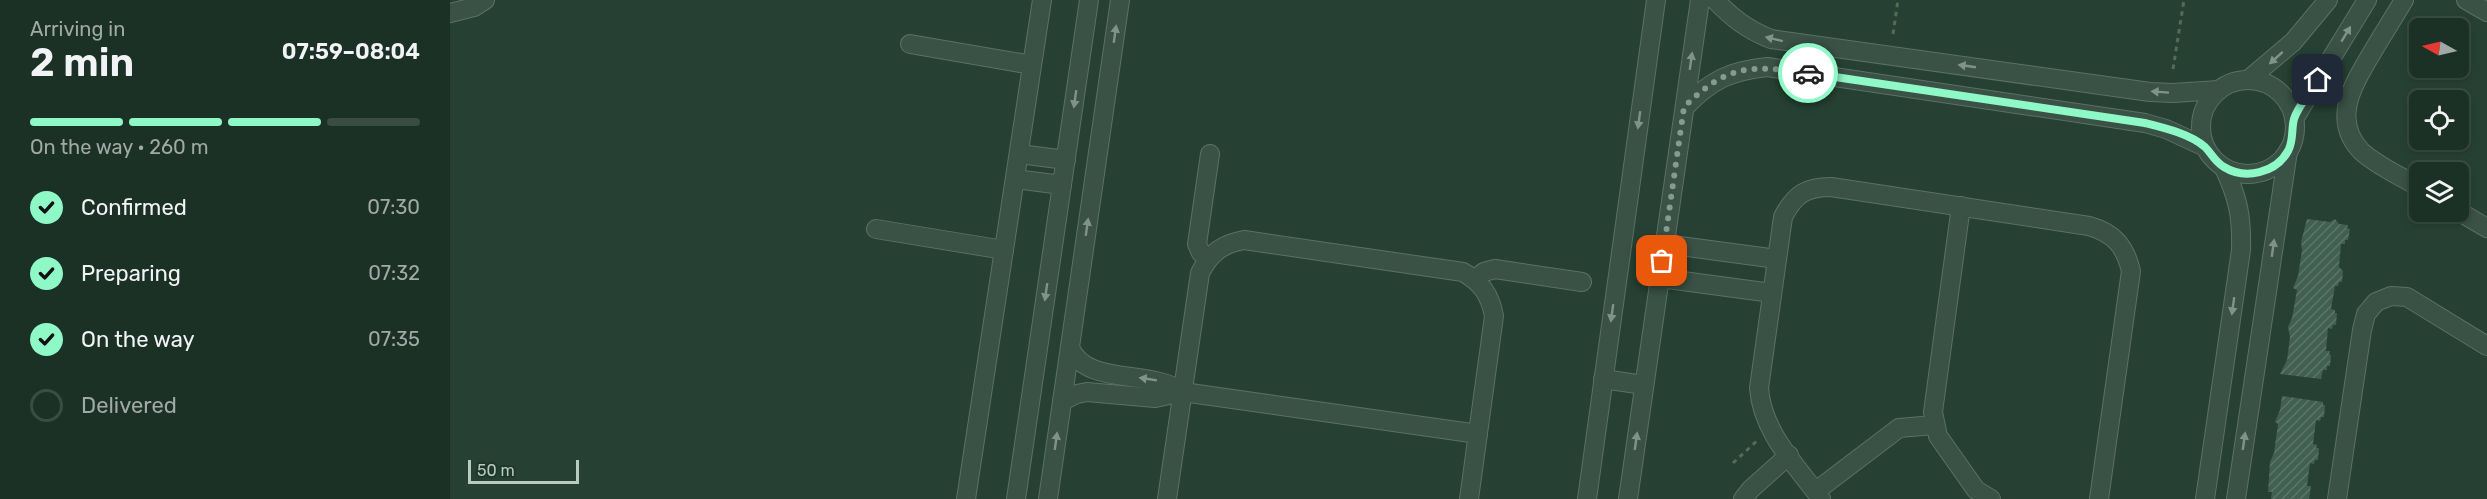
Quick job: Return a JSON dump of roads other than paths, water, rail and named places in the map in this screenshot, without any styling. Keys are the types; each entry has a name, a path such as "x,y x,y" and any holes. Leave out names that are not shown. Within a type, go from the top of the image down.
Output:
{"street":[{"path":"450,13 474,7 485,0"},
{"path":"966,499 1042,0"},
{"path":"1016,499 1089,0"},
{"path":"1048,499 1120,0"},
{"path":"1587,499 1656,0"},
{"path":"1628,499 1700,0"},
{"path":"1715,0 1740,23 1771,39 2150,92 2219,90"},
{"path":"2248,80 2293,42 2328,0"},
{"path":"2294,119 2367,0"},
{"path":"2404,0 2351,90 2346,112 2350,134 2362,151 2409,181"},
{"path":"2466,0 2487,12"},
{"path":"910,44 1032,65"},
{"path":"1079,66 1110,70"},
{"path":"1684,107 1702,90 1722,77 1744,69 1767,67 2145,123 2166,129 2205,147"},
{"path":"2236,499 2288,151 2294,136 2294,119 2289,104 2278,91 2265,83 2248,80 2233,82 2219,90 2208,102 2202,117 2201,132 2205,147 2213,159 2224,168 2237,173 2252,174 2266,170 2279,162 2288,151"},
{"path":"1018,153 1066,160"},
{"path":"1207,260 1197,244 1210,154"},
{"path":"2205,499 2241,250 2242,221 2238,203 2224,168"},
{"path":"1015,179 1062,185"},
{"path":"1934,425 1899,428 1818,495 1770,429 1762,409 1759,388 1783,217 1790,203 1802,193 1816,187 1832,187 1961,206 2089,226 2105,231 2118,241 2127,255 2131,272 2099,499"},
{"path":"1961,206 1934,400 1934,425 1938,436 1976,490 1991,499"},
{"path":"2469,217 2487,228"},
{"path":"876,229 1004,250"},
{"path":"1167,499 1200,273 1207,260 1217,249 1230,242 1244,240 1463,272 1475,279 1488,296 1494,316 1469,499"},
{"path":"1665,244 1777,259"},
{"path":"1475,279 1484,272 1495,269 1582,282"},
{"path":"1660,278 1772,293"},
{"path":"2337,499 2362,330 2366,314 2376,302 2391,296 2407,297 2487,346"},
{"path":"1070,348 1078,362 1091,370 1161,381 1183,392 1478,434"},
{"path":"1603,379 1644,385"},
{"path":"1062,401 1077,393 1087,392 1155,398 1183,392"},
{"path":"1743,499 1789,455"}]}
